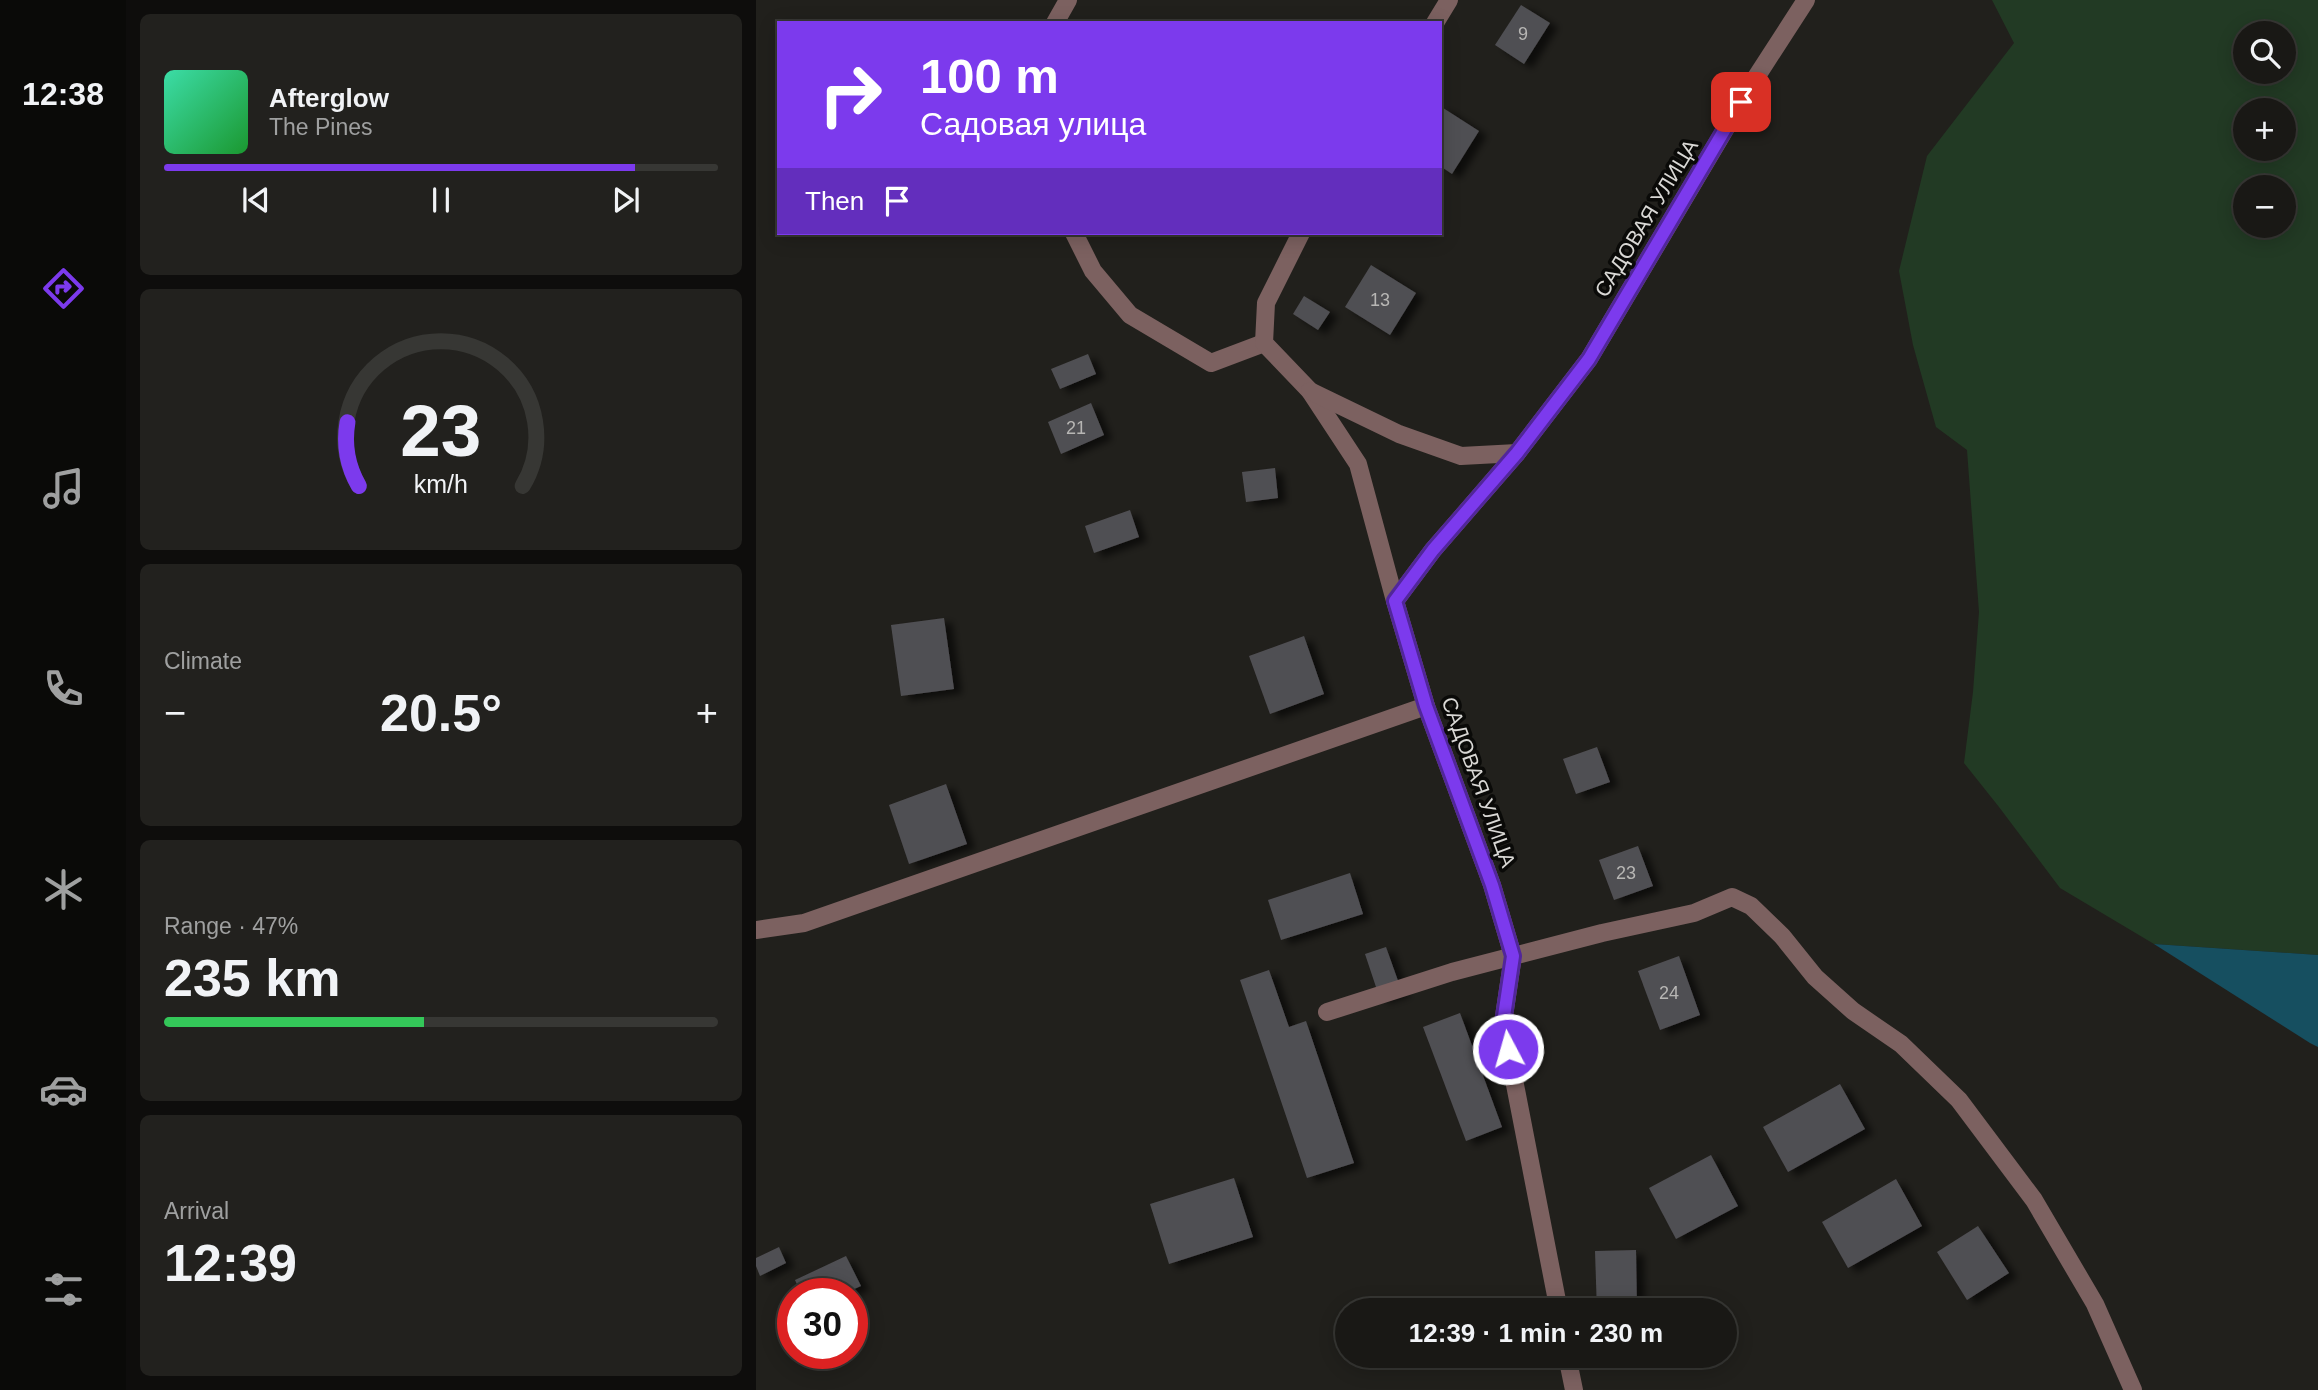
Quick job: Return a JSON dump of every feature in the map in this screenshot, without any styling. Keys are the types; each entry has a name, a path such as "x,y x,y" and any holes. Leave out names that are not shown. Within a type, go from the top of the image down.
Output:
{"street":[{"path":"1056,21 1068,0"},
{"path":"1436,21 1449,0"},
{"name":"САДОВАЯ УЛИЦА","path":"1395,601 1433,550 1517,453 1589,359 1748,90 1806,0"},
{"path":"1075,235 1093,271 1130,315 1211,363 1264,343 1266,303 1300,235"},
{"name":"САДОВАЯ УЛИЦА","path":"1264,343 1310,391 1358,464 1426,706 1492,885 1513,956 1503,1023 1556,1298"},
{"name":"САДОВАЯ УЛИЦА","path":"1310,391 1399,434 1461,456 1517,453"},
{"path":"756,930 804,923 1426,706"},
{"path":"1326,1012 1452,972 1602,933 1694,913 1732,897 1751,906 1782,936 1815,977 1853,1011 1901,1044 1959,1100 2034,1200 2095,1304 2133,1390"},
{"path":"1569,1368 1574,1390"}],"green space":[{"path":"1992,0 2318,0 2318,955 2154,944 2060,888 1964,763 1979,612 1967,450 1936,427 1913,345 1899,271 1927,156 2014,43"}],"water":[{"path":"2154,944 2318,955 2318,1047 2310,1043"}],"building":[{"path":"1521,5 1550,23 1524,64 1495,45"},
{"path":"1442,107 1479,131 1452,174 1442,167"},
{"path":"1371,265 1416,293 1390,335 1345,307"},
{"path":"1304,296 1330,312 1318,330 1293,314"},
{"path":"1088,354 1096,374 1060,389 1051,369"},
{"path":"1091,403 1104,435 1061,454 1048,422"},
{"path":"1275,468 1278,498 1246,502 1242,472"},
{"path":"1130,510 1139,537 1094,553 1085,526"},
{"path":"944,618 954,689 901,696 891,625"},
{"path":"1304,636 1324,694 1270,714 1249,656"},
{"path":"1597,747 1610,782 1576,794 1563,759"},
{"path":"946,784 967,844 909,864 889,805"},
{"path":"1638,846 1653,886 1614,900 1599,860"},
{"path":"1350,873 1363,914 1281,940 1268,900"},
{"path":"1386,947 1402,992 1380,999 1365,954"},
{"path":"1679,956 1700,1015 1660,1030 1638,971"},
{"path":"1269,970 1289,1027 1306,1021 1354,1163 1307,1178 1240,980"},
{"path":"1460,1013 1502,1127 1466,1141 1423,1027"},
{"path":"1840,1084 1865,1129 1788,1172 1763,1127"},
{"path":"1711,1155 1738,1206 1676,1239 1649,1188"},
{"path":"1234,1178 1253,1237 1169,1264 1150,1204"},
{"path":"1896,1179 1922,1226 1848,1268 1822,1222"},
{"path":"1978,1226 2009,1273 1967,1300 1937,1252"},
{"path":"779,1247 786,1263 760,1276 756,1258"},
{"path":"1636,1250 1637,1298 1597,1298 1595,1251"},
{"path":"846,1256 857,1278 799,1278"}],"route":[{"path":"1508,1049 1503,1023 1513,956 1492,885 1426,706 1395,601 1433,550 1517,453 1589,359 1741,102"}]}
